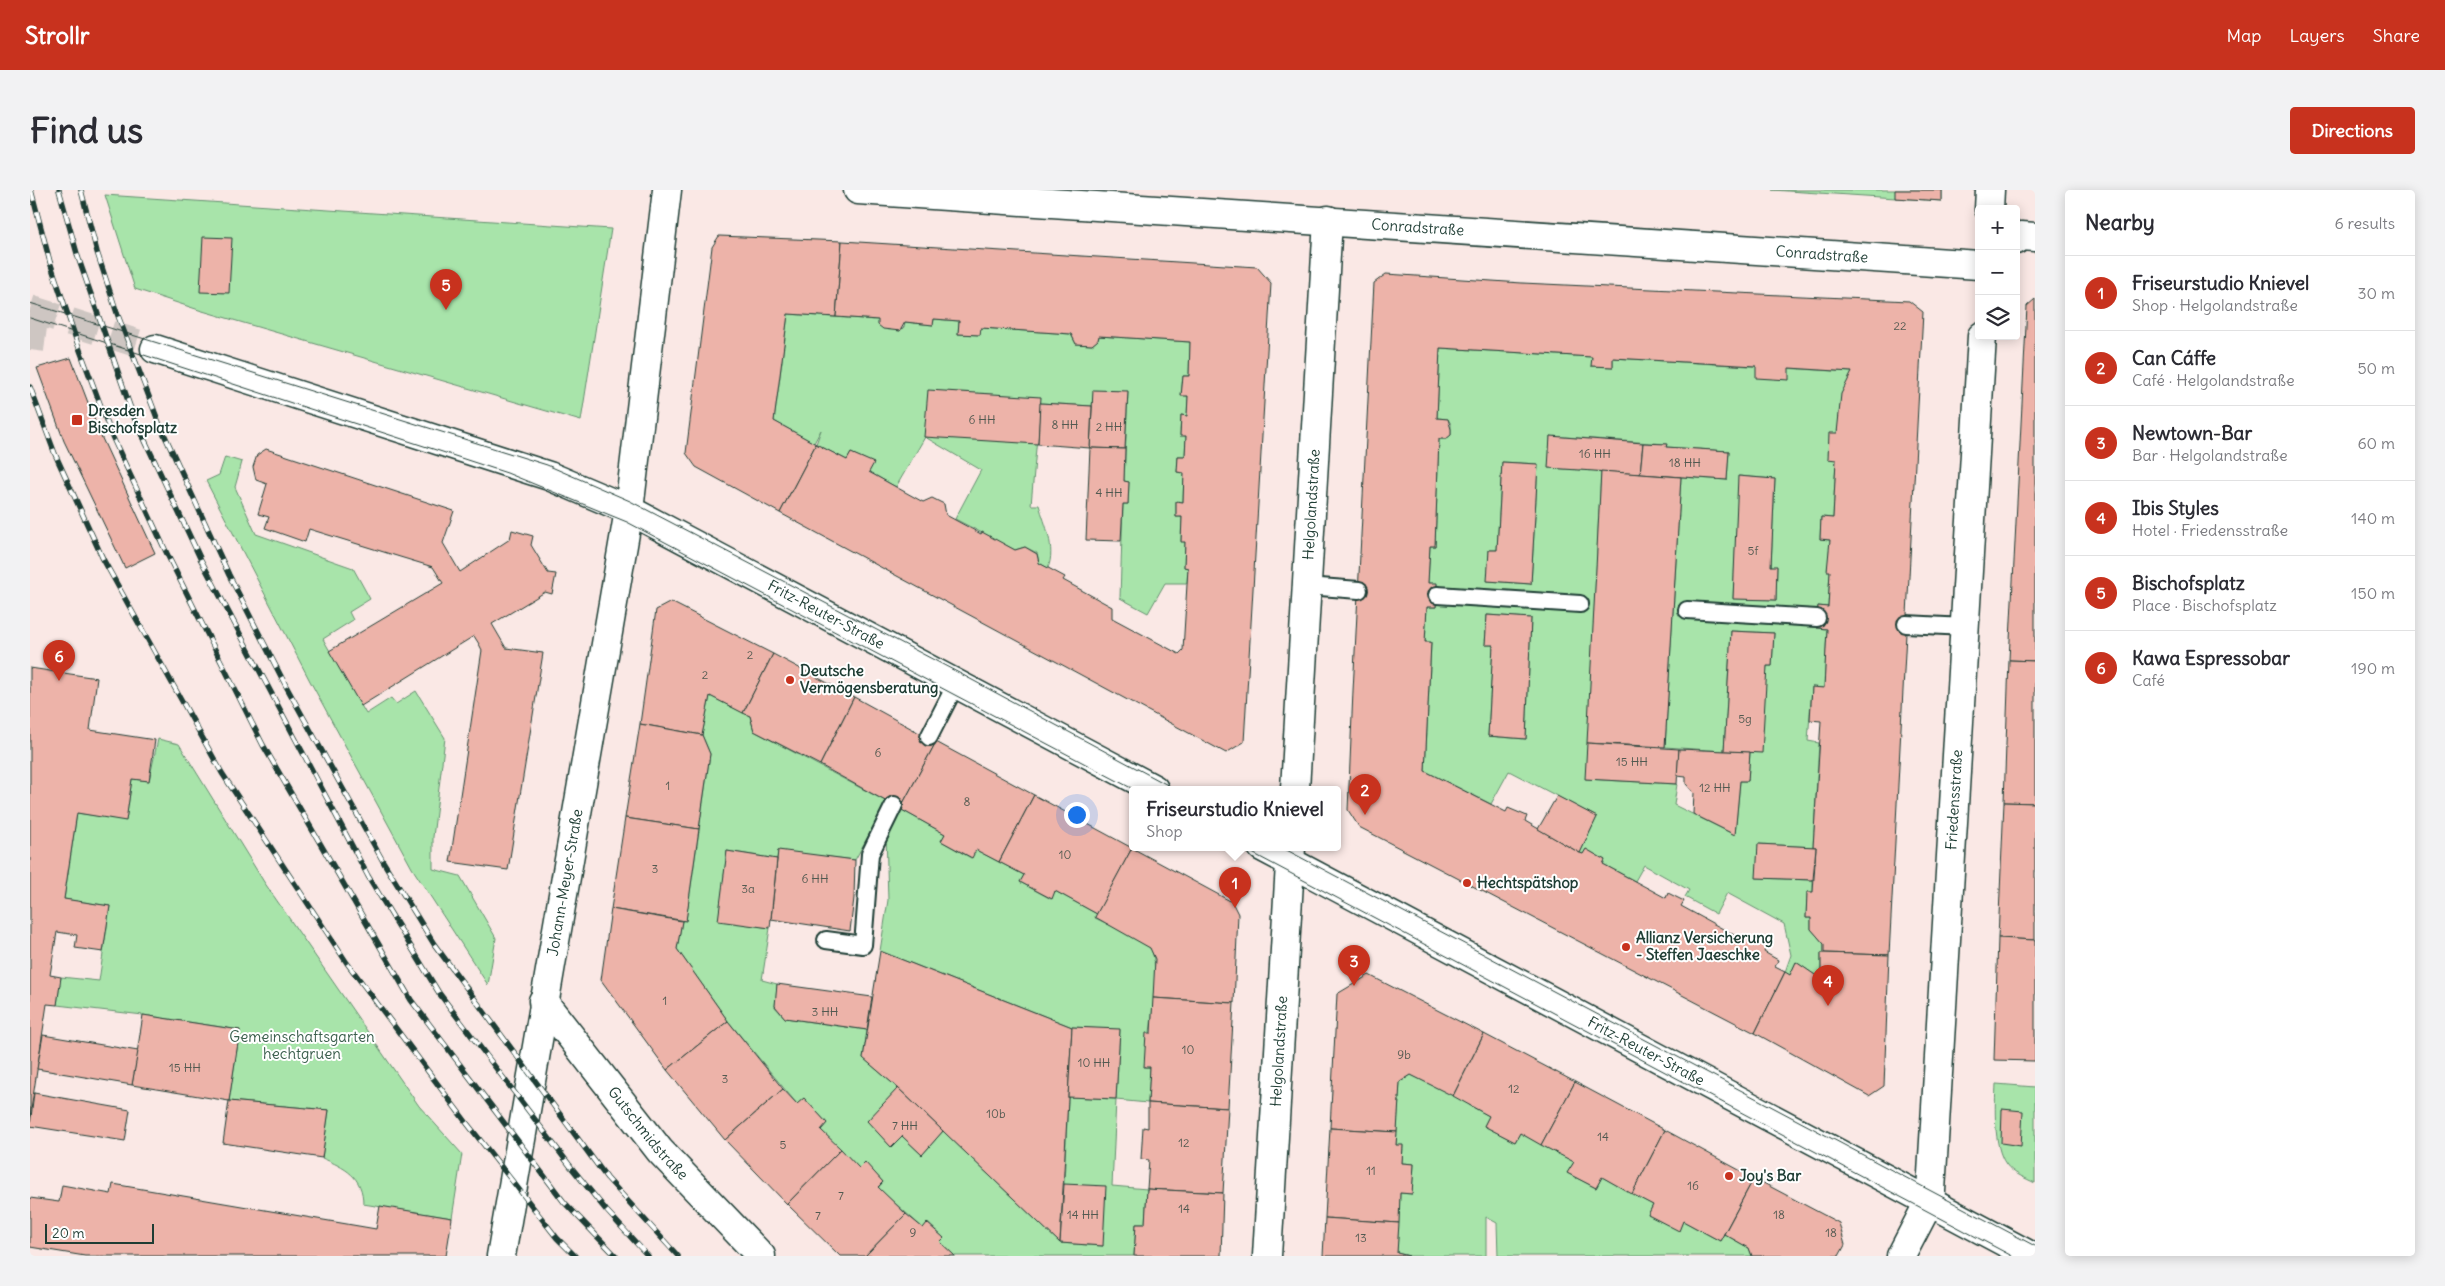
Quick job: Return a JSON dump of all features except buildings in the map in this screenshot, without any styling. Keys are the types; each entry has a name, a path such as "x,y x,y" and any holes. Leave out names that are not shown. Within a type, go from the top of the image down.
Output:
{"street":[{"name":"Johann-Meyer-Straße","path":"501,1256 543,1001 629,510 667,190"},
{"name":"Conradstraße","path":"858,190 1975,265"},
{"path":"1989,205 1990,190"},
{"name":"Helgolandstraße","path":"1295,786 1328,220"},
{"path":"2020,237 2035,237"},
{"name":"Friedensstraße","path":"1900,1256 1929,1202 1982,340"},
{"name":"Fritz-Reuter-Straße","path":"155,349 549,476 629,510 1148,786"},
{"name":"Fritz-Reuter-Straße","path":"1279,851 1291,854 2031,1256"},
{"name":"Helgolandstraße","path":"1267,1256 1291,854"},
{"name":"Gutschmidstraße","path":"543,1001 660,1151 761,1256"}],"lane":[{"path":"1307,586 1359,590"},
{"path":"1436,595 1580,604"},
{"path":"1687,610 1817,618"},
{"path":"1906,624 1965,627"},
{"path":"929,737 956,684"},
{"path":"826,940 862,945 870,854 894,805"}],"green space":[{"path":"1772,190 1942,190 1942,201"},
{"path":"105,195 611,229 581,421 199,310 135,289"},
{"path":"788,314 878,320 900,331 904,327 905,322 933,325 934,319 959,321 958,334 980,335 981,328 1071,334 1076,344 1092,345 1098,340 1099,336 1190,342 1189,376 1183,376 1181,395 1188,396 1187,416 1181,415 1180,435 1186,436 1185,456 1178,456 1177,472 1184,473 1183,502 1176,502 1176,517 1182,517 1181,541 1185,542 1184,567 1188,568 1187,583 1165,583 1148,613 1120,598 1123,504 1128,504 1129,482 1124,481 1128,392 1092,406 1040,403 1031,505 1039,505 1047,528 1051,553 1048,568 1039,563 1037,553 1025,547 1015,550 955,519 981,470 925,437 896,487 869,472 873,463 851,453 847,460 816,444 821,430 814,443 774,421"},
{"path":"1440,348 1592,357 1592,366 1613,367 1613,358 1852,372 1836,460 1833,518 1821,517 1820,539 1830,540 1828,570 1830,571 1828,607 1818,606 1817,628 1827,629 1824,688 1812,687 1808,741 1819,743 1813,847 1758,844 1757,878 1813,880 1813,892 1807,892 1806,918 1811,918 1811,929 1824,944 1824,953 1821,953 1821,979 1796,962 1790,975 1785,972 1791,955 1784,924 1727,893 1716,914 1685,897 1689,890 1644,865 1635,881 1603,864 1605,860 1586,849 1583,854 1580,853 1597,817 1509,771 1491,804 1425,771 1431,643 1425,642 1427,607 1436,607 1437,584 1428,583 1430,546 1435,546 1439,439 1446,439 1451,435 1451,424 1448,419 1437,418","holes":["1550,436 1666,444 1666,447 1729,451 1727,480 1681,477 1665,747 1724,751 1731,631 1774,633 1772,666 1767,666 1750,752 1748,781 1740,781 1735,835 1674,805 1677,784 1586,779 1601,471 1549,468","1502,462 1538,464 1531,584 1488,581 1489,550 1497,550","1739,476 1775,479 1771,566 1777,567 1776,600 1733,598","1487,615 1531,618 1526,739 1488,736 1493,645 1485,645"]},
{"path":"225,457 242,462 235,487 256,534 353,568 370,599 349,612 353,620 323,639 366,714 391,698 396,704 416,691 445,738 433,837 433,869 460,876 496,938 488,985 412,868 310,681 206,481 219,475"},
{"path":"710,696 750,716 754,731 887,802 855,860 778,851 777,859 727,851 719,920 770,928 762,980 777,984 775,1007 785,1018 867,1030 863,1058 898,1088 868,1121 891,1147 902,1136 922,1155 943,1131 1060,1243 1103,1246 1064,1184 1068,1097 1116,1099 1120,1030 1072,1027 880,951 888,900 886,834 900,809 945,834 941,841 971,858 976,850 1024,875 1020,882 1051,899 1055,891 1097,914 1095,918 1150,948 1155,969 1153,1005 1145,1067 1150,1067 1148,1103 1116,1100 1112,1186 1147,1189 1145,1224 1136,1224 1134,1256 955,1256 940,1242 944,1238 928,1223 923,1228 878,1188 883,1182 865,1163 859,1168 821,1130 827,1123 804,1098 797,1104 728,1021 677,949 682,921 686,920 710,754 702,735"},
{"name":"Gemeinschaftsgarten hechtgruen","path":"158,739 179,744 264,882 419,1106 462,1154 452,1218 363,1204 360,1186 351,1174 338,1165 322,1158 329,1110 229,1101 240,1030 143,1015 57,1005 61,977 99,981 110,906 64,899 77,813 126,820 132,779 149,781"},
{"path":"1411,1075 1470,1103 1469,1105 1489,1116 1484,1126 1515,1142 1520,1133 1574,1162 1567,1173 1596,1188 1602,1177 1653,1205 1648,1215 1679,1230 1683,1221 1720,1241 1724,1234 1749,1248 1752,1256 1498,1256 1497,1223 1486,1217 1486,1256 1409,1256 1397,1253 1400,1193 1412,1194 1414,1164 1402,1163 1403,1146 1396,1145 1400,1082"},
{"path":"1996,1084 2035,1087 2035,1183 2012,1170 2002,1157 1996,1126"}],"tunnel":[{"path":"30,309 155,349"},
{"path":"30,350 35,311"}],"tram line":[{"path":"30,303 547,465 630,501 961,674 1169,786"},
{"path":"30,318 507,473 627,522 1129,787"},
{"path":"1249,851 2012,1256"},
{"path":"1289,851 2035,1246"}],"railway":[{"path":"31,190 50,262 112,436 169,558 263,745 411,1000 564,1202 616,1256"},
{"path":"59,190 78,257 133,415 201,560 368,876 439,993 571,1167 606,1210 648,1256"},
{"path":"81,190 97,252 117,313 159,423 229,575 286,686 384,863 434,944 607,1178 678,1256"},
{"path":"30,387 55,454 103,559 222,773 347,963 466,1122 557,1238 575,1256"}],"place":[{"name":"Bischofsplatz","path":"446,310"},
{"name":"Dresden Bischofsplatz","path":"77,420"},
{"name":"Deutsche Vermögensberatung","path":"790,680"},
{"name":"Kawa Espressobar","path":"59,681"},
{"name":"Can Cáffe","path":"1365,815"},
{"name":"Hechtspätshop","path":"1467,883"},
{"name":"Friseurstudio Knievel","path":"1235,908"},
{"name":"Allianz Versicherung - Steffen Jaeschke","path":"1626,947"},
{"name":"Newtown-Bar","path":"1354,986"},
{"name":"Ibis Styles","path":"1828,1006"},
{"name":"Joy's Bar","path":"1729,1176"}]}
